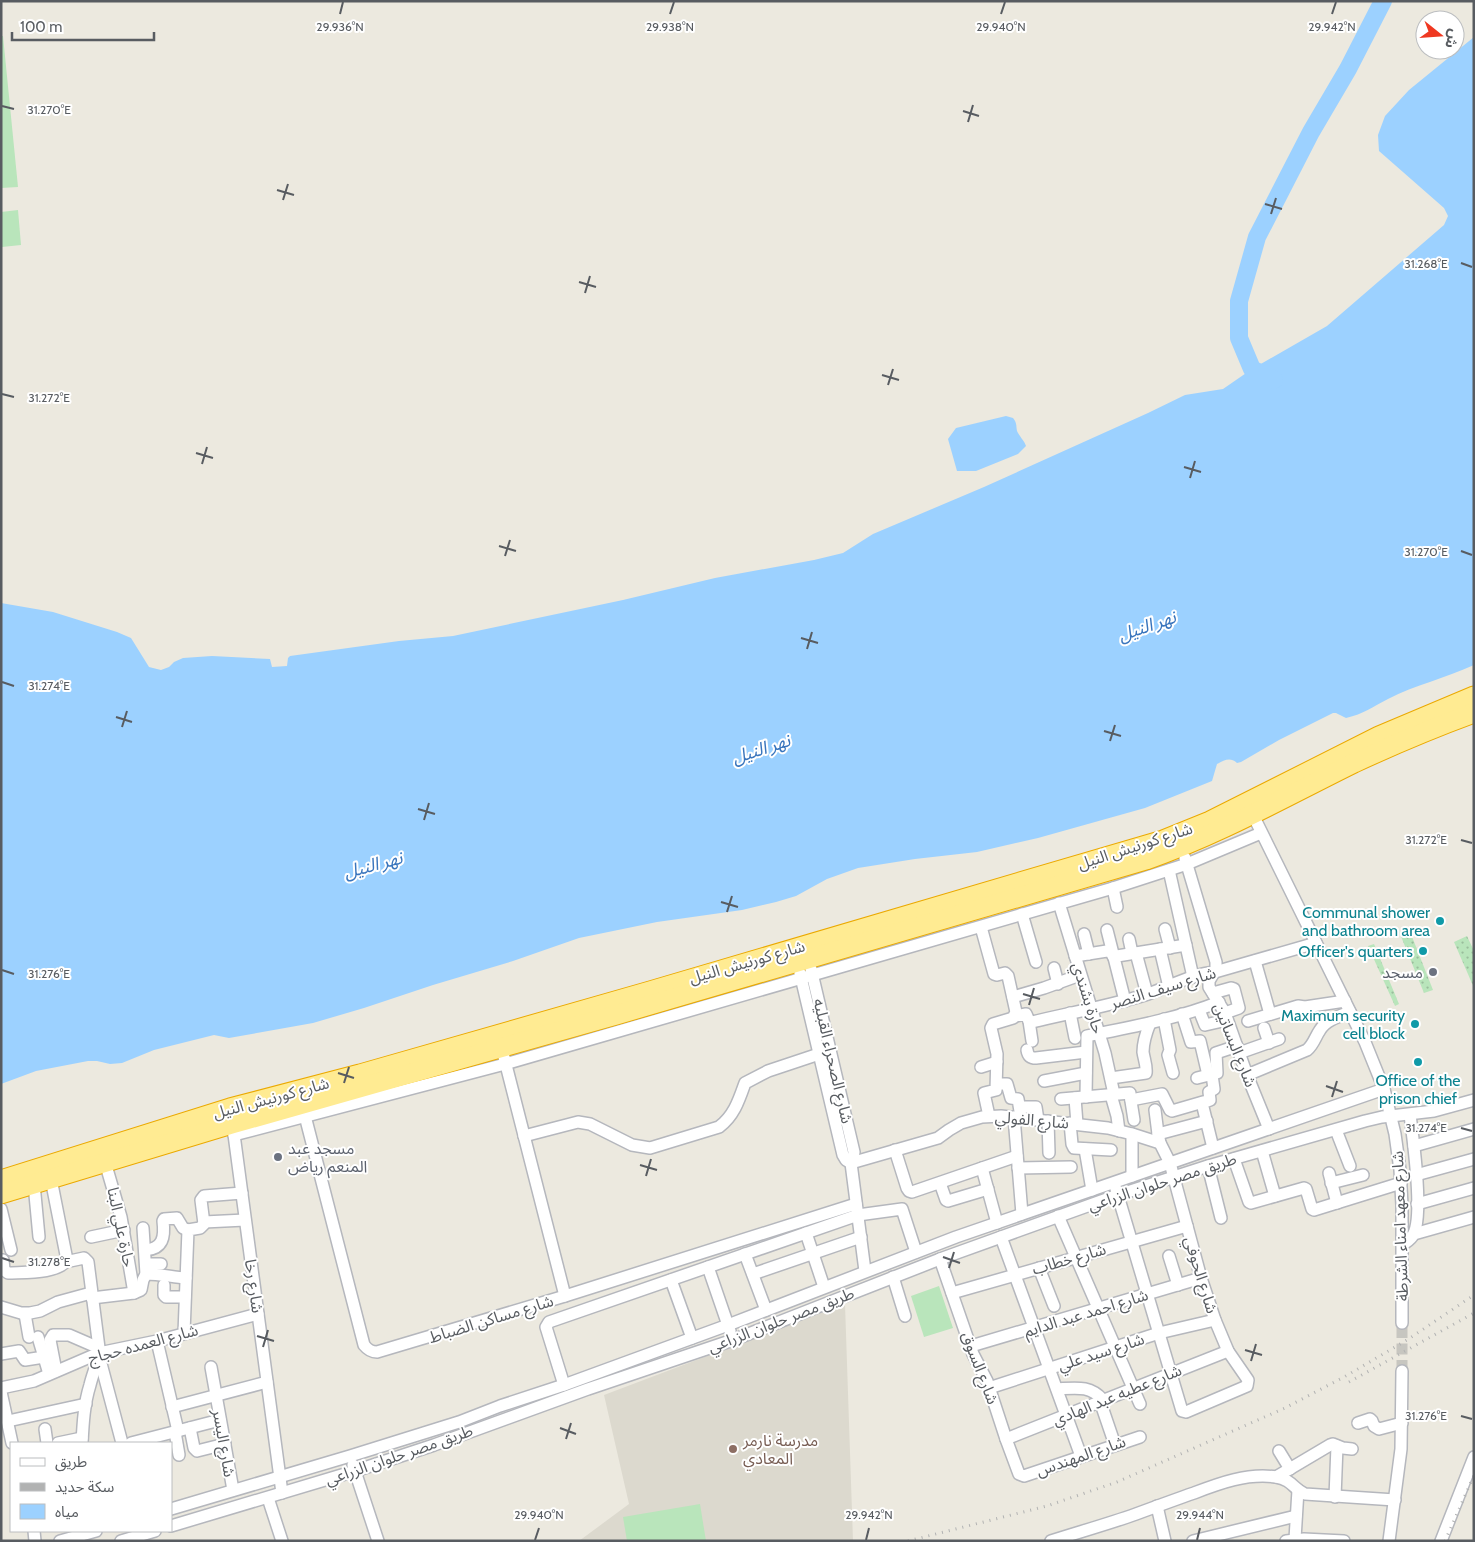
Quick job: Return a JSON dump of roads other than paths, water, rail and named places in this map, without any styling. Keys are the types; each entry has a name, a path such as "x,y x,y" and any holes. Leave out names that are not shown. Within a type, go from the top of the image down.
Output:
{"highway":[{"name":"شارع كورنيش النيل","path":"1,1194 44,1176 232,1122 304,1111 362,1080 503,1056 805,968 1138,862 1184,855 1250,809 1379,736 1474,696"},
{"name":"شارع كورنيش النيل","path":"1,1180 44,1176 106,1162 650,991 1138,848 1250,809 1422,733 1474,714"}],"street":[{"name":"شارع معهد امناء الشرطة","path":"1250,809 1365,1042 1384,1089 1398,1152 1401,1184 1402,1323"},
{"path":"805,968 981,927 1113,888 1169,870 1184,855 1261,833"},
{"name":"شارع البساتين","path":"1184,855 1216,962 1209,984 1226,1017 1269,1129"},
{"path":"1169,870 1193,977"},
{"path":"1113,888 1117,907"},
{"name":"حارة بشندي","path":"1058,903 1091,1009 1093,1035 1111,1078 1112,1095 1119,1131"},
{"path":"1022,914 1036,962"},
{"path":"981,927 994,974 1007,974 1016,1012 1015,1016 993,1024 991,1028 996,1046 997,1084 996,1090 984,1093 990,1116"},
{"path":"1165,929 1169,987"},
{"path":"1107,930 1125,1001"},
{"path":"1084,934 1089,954"},
{"path":"1129,939 1147,994"},
{"name":"شارع سيف النصر","path":"1015,1016 1026,1014 1029,1021 1032,1022 1125,1001 1169,987 1200,974 1214,972 1316,943"},
{"path":"1113,956 1186,945"},
{"path":"1075,956 1107,951 1111,952 1113,956"},
{"path":"1255,961 1270,1014"},
{"name":"شارع الصحراء القبليه","path":"805,968 819,1054 843,1155 851,1163"},
{"name":"شارع الصحراء القبليه","path":"805,968 854,1152 851,1163 865,1271"},
{"path":"1054,968 1058,984"},
{"path":"1013,998 1080,975"},
{"path":"1111,1150 1085,1149 1072,1146 1074,1124 1086,1073 1086,1038 1199,1010 1231,988 1234,989 1239,1008 1226,1017 1206,1025 1199,1010"},
{"path":"1248,1020 1298,1006 1305,1008 1345,1001"},
{"path":"1247,1075 1303,1053 1311,1046 1325,1024 1350,1012"},
{"path":"1070,1013 1075,1038"},
{"path":"1061,1099 1162,1094 1172,1111 1210,1100 1210,1092 1214,1089 1206,1076 1200,1041 1191,1042 1182,1014"},
{"path":"1164,1019 1170,1050 1168,1055 1173,1073"},
{"path":"1029,1021 1028,1055 1031,1058 1086,1052"},
{"path":"1111,1078 1144,1073 1146,1071 1143,1047 1150,1023"},
{"path":"1206,1076 1218,1073 1216,1053 1274,1041 1264,1028"},
{"path":"524,1136 578,1122 590,1124 632,1145 650,1148 718,1127 727,1121 731,1115 738,1103 745,1083 768,1071 819,1054"},
{"path":"304,1111 503,1056 565,1296"},
{"path":"981,1068 997,1062"},
{"path":"1044,1081 1086,1073"},
{"path":"1117,1116 1133,1117 1126,1076"},
{"path":"997,1084 1007,1084 1011,1098 1018,1098 1018,1168 1022,1214"},
{"name":"طريق مصر حلوان الزراعي","path":"172,1526 355,1471 434,1444 586,1384 692,1338 865,1271 997,1222 1384,1089"},
{"name":"طريق مصر حلوان الزراعي","path":"172,1509 459,1422 564,1385 586,1384 732,1340 960,1251 1118,1195 1208,1166 1365,1121 1434,1111 1474,1100"},
{"path":"1203,1102 1213,1148"},
{"name":"شارع الحوفي","path":"1155,1110 1159,1138 1170,1163 1201,1278 1215,1320 1228,1350 1248,1380 1247,1386 1186,1412 1181,1409 1171,1373"},
{"name":"شارع مساكن الضباط","path":"304,1111 364,1345 369,1351 378,1352 857,1210"},
{"name":"شارع الفولي","path":"851,1163 938,1138 961,1123 990,1116 1018,1114 1043,1120 1159,1138"},
{"path":"1402,1245 1414,1234 1418,1221 1414,1146 1410,1115"},
{"path":"1043,1120 1049,1153"},
{"path":"1159,1138 1207,1121"},
{"name":"شارع رخا","path":"232,1122 282,1493"},
{"path":"1414,1146 1474,1129"},
{"path":"1336,1130 1350,1166"},
{"path":"1132,1134 1132,1176"},
{"path":"1085,1149 1092,1190"},
{"path":"895,1150 907,1188 909,1191 914,1192 1018,1156"},
{"path":"1262,1151 1275,1196"},
{"path":"1234,1159 1250,1202 1304,1188 1313,1210 1401,1184"},
{"path":"1416,1175 1474,1159"},
{"name":"حارة علي البنا","path":"106,1162 138,1291"},
{"path":"1208,1166 1221,1218"},
{"path":"1018,1168 1071,1167"},
{"path":"982,1168 997,1222"},
{"path":"1337,1204 1330,1178 1362,1175"},
{"path":"39,1237 44,1176"},
{"path":"44,1176 67,1260"},
{"path":"940,1182 947,1201 988,1189"},
{"path":"1114,1182 1171,1373"},
{"path":"1417,1204 1474,1188"},
{"path":"145,1250 154,1249 163,1239 163,1220 175,1214 184,1229 200,1228 204,1222 202,1200 204,1196 242,1193"},
{"path":"1,1209 11,1250"},
{"path":"564,1385 546,1327 547,1323 806,1233 857,1210 902,1209 916,1252"},
{"path":"1058,1216 1140,1404"},
{"path":"1414,1234 1474,1217"},
{"path":"204,1222 245,1220"},
{"name":"شارع خطاب","path":"952,1293 1187,1226"},
{"path":"1,1306 11,1311 25,1314 91,1296 138,1291 146,1269 143,1228"},
{"path":"91,1237 124,1230"},
{"path":"184,1333 188,1230"},
{"path":"806,1233 824,1287"},
{"path":"753,1274 861,1237"},
{"path":"956,1237 960,1251"},
{"path":"1001,1237 1081,1456"},
{"path":"745,1254 766,1310"},
{"path":"1169,1256 1178,1285"},
{"path":"67,1260 84,1258 87,1260 99,1352 122,1442"},
{"name":"شارع السوق","path":"940,1259 971,1346 984,1373 1018,1473 1021,1476"},
{"path":"4,1260 4,1272 8,1273 58,1268 67,1260"},
{"path":"146,1269 161,1264"},
{"path":"708,1267 732,1340"},
{"path":"1038,1268 1054,1306"},
{"path":"146,1269 165,1276 186,1278"},
{"path":"893,1277 905,1316"},
{"name":"شارع احمد عبد الدايم","path":"971,1346 1201,1278"},
{"path":"671,1280 692,1338"},
{"path":"164,1285 164,1296 185,1297"},
{"path":"25,1314 34,1337 52,1372"},
{"name":"شارع العمده حجاج","path":"1,1390 34,1381 99,1352 156,1341 258,1314"},
{"name":"شارع سيد علي","path":"989,1388 1159,1333 1215,1320"},
{"path":"52,1372 50,1339 53,1336 69,1335 99,1352"},
{"path":"156,1341 172,1407 181,1430 197,1451 225,1444"},
{"name":"شارع عطيه عبد الهادي","path":"1006,1439 1228,1350"},
{"path":"1,1354 19,1351 25,1360 44,1357"},
{"path":"66,1442 82,1440 89,1387 99,1352"},
{"name":"شارع اليسر","path":"211,1367 233,1490"},
{"path":"1390,1541 1401,1449 1402,1371"},
{"path":"172,1407 267,1382"},
{"path":"1057,1389 1085,1388 1092,1390 1102,1401 1116,1445"},
{"path":"1,1390 12,1442"},
{"path":"8,1421 86,1404"},
{"path":"1358,1423 1371,1419 1374,1426 1379,1429 1402,1423"},
{"path":"135,1442 220,1420"},
{"path":"45,1429 47,1442"},
{"path":"180,1455 181,1430"},
{"name":"شارع المهندس","path":"1021,1476 1140,1436"},
{"path":"1276,1477 1330,1445 1333,1444 1352,1449"},
{"path":"1335,1497 1337,1446"},
{"path":"1279,1451 1290,1469"},
{"path":"350,1456 378,1541"},
{"path":"1440,1541 1474,1457"},
{"path":"1051,1541 1226,1481 1251,1477 1276,1477 1290,1482 1305,1494 1395,1500"},
{"path":"1298,1490 1296,1516 1291,1540 1344,1541"},
{"path":"268,1498 282,1541"},
{"path":"1157,1506 1166,1541"},
{"path":"1193,1541 1296,1516"},
{"path":"60,1541 71,1534 86,1532"},
{"path":"121,1541 152,1532"}],"water":[{"name":"نهر النيل","path":"1474,37 1474,665 1398,694 1358,714 1346,718 1333,713 1279,740 1241,762 1237,763 1227,760 1217,764 1212,781 1145,808 1038,838 977,852 858,868 827,879 796,896 742,910 657,922 579,938 513,961 313,1023 229,1038 214,1035 154,1050 122,1063 110,1064 88,1061 36,1071 1,1084 1,603 53,612 117,632 131,638 149,667 161,670 183,658 212,656 270,659 272,667 287,666 290,656 399,641 453,636 623,600 715,578 843,553 873,534 984,487 1185,395 1223,389 1252,369 1327,326 1444,225 1448,216 1444,208 1379,151 1378,135 1385,116 1409,90 1446,60 1465,60 1465,44"},
{"path":"1006,416 1013,418 1017,431 1026,446 1018,454 976,471 957,471 948,439 956,428"}],"waterway":[{"path":"1274,380 1252,369 1239,338 1239,301 1257,237 1311,132 1348,69 1383,1"}],"tunnel":[{"path":"1402,1323 1402,1371"}],"railway":[{"path":"908,1541 1047,1506 1117,1482 1285,1408 1344,1377 1407,1340 1474,1295"},
{"path":"1349,1382 1474,1313"},
{"path":"1445,1541 1474,1475"}],"place":[{"name":"Communal shower and bathroom area","path":"1440,921"},
{"name":"Officer's quarters","path":"1423,951"},
{"name":"مسجد","path":"1433,972"},
{"name":"Maximum security cell block","path":"1415,1024"},
{"name":"Office of the prison chief","path":"1418,1062"},
{"name":"مسجد عبد المنعم رياض","path":"278,1157"},
{"name":"مدرسة نارمر المعادي","path":"733,1449"}]}
